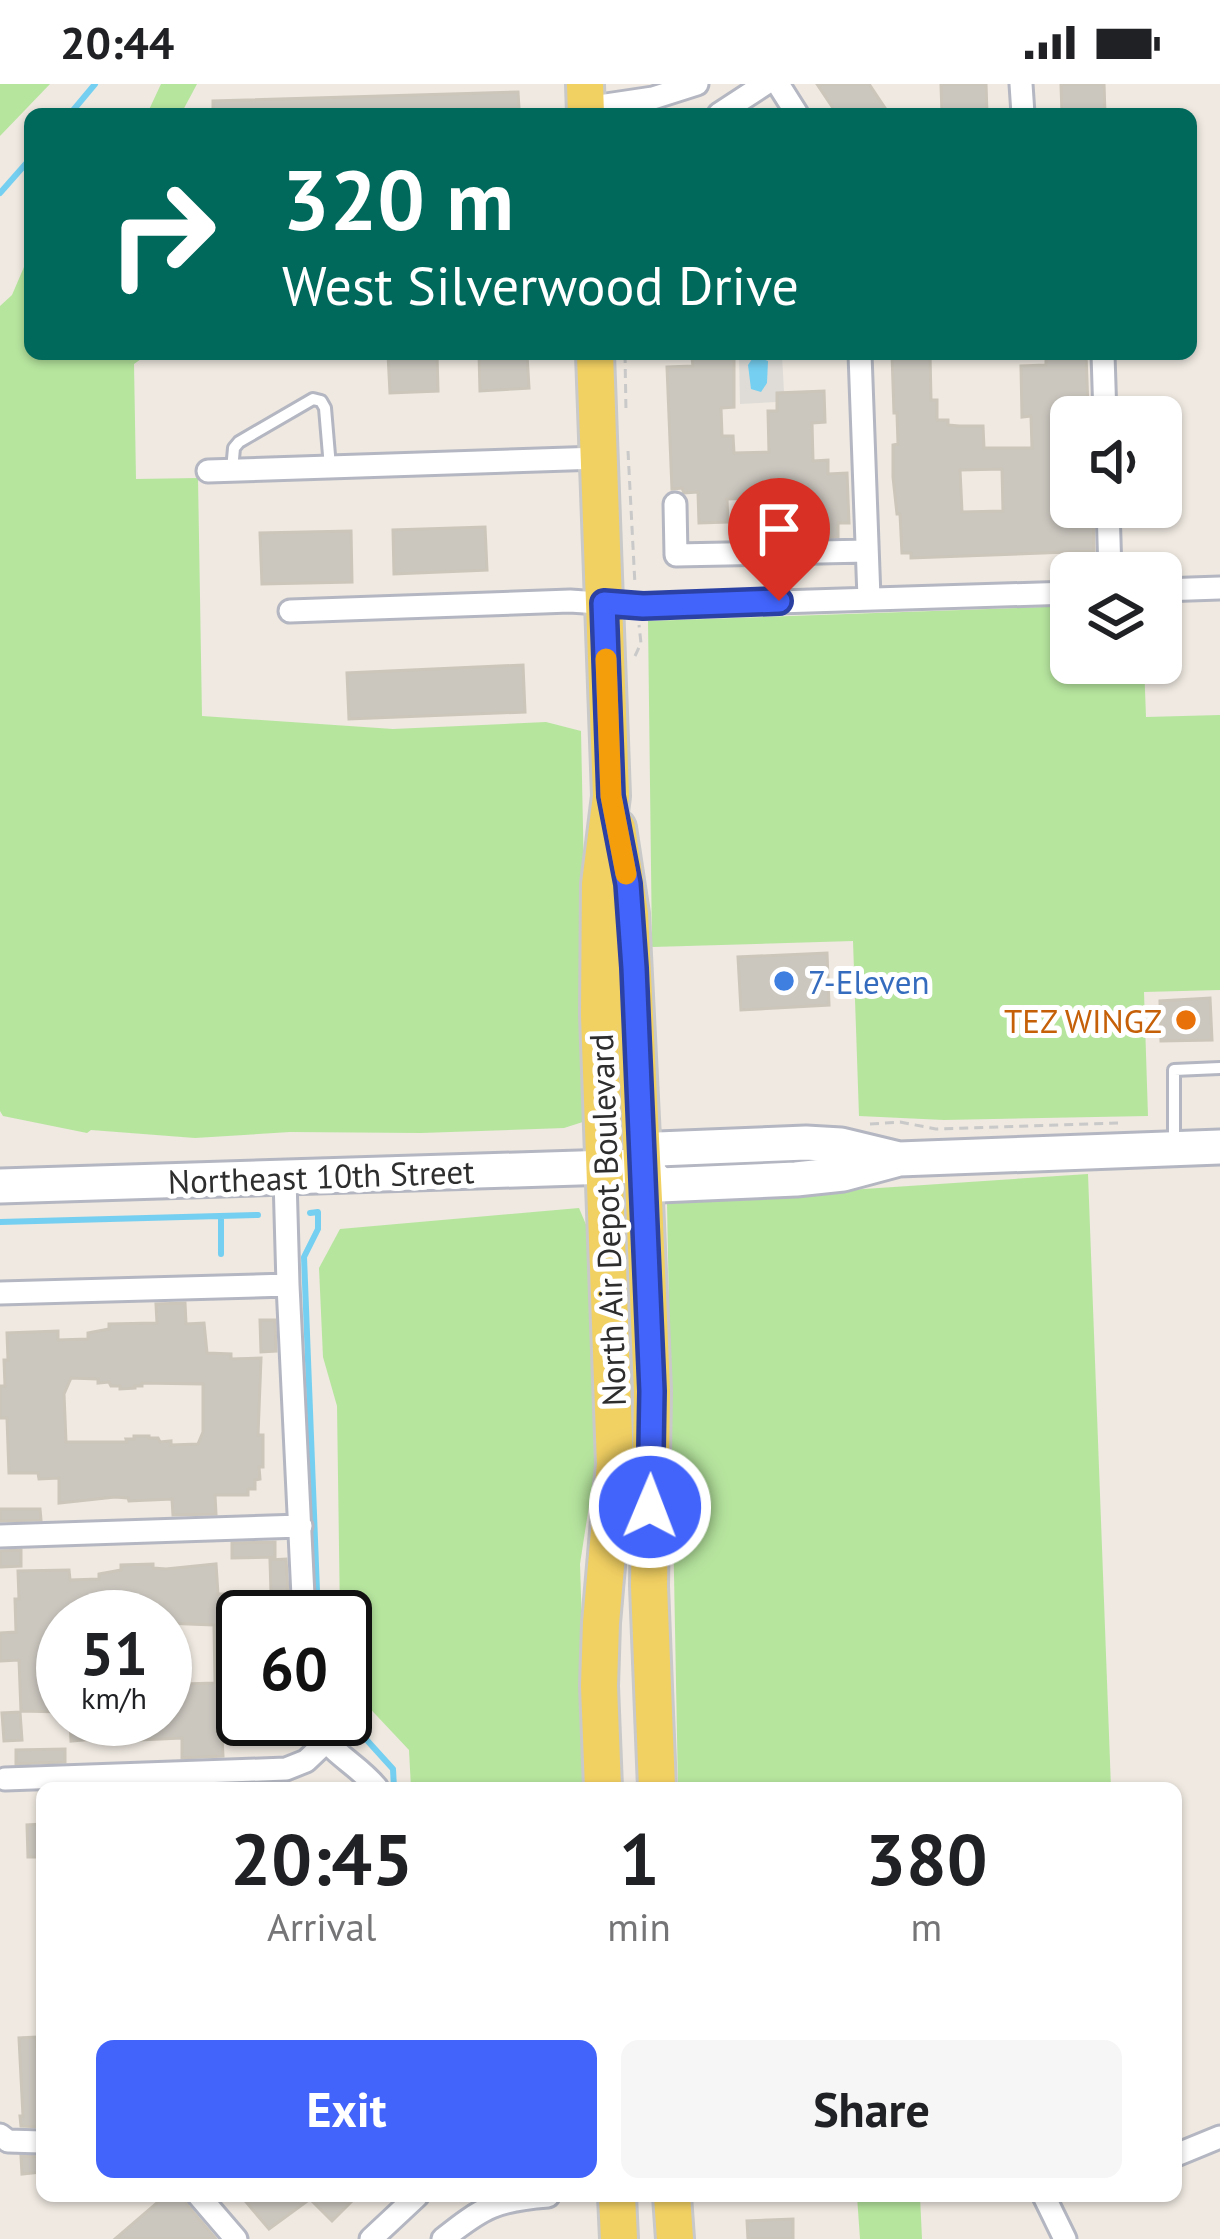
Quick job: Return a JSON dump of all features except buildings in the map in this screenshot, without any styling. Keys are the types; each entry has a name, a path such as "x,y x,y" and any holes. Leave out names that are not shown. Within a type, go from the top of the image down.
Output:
{"main road":[{"name":"North Air Depot Boulevard","path":"596,360 613,451 621,604 599,926 615,1464 601,1622 603,1782"},
{"name":"North Air Depot Boulevard","path":"611,796 631,914 652,1391 648,1544 657,1782"},
{"name":"Northeast 10th Street","path":"0,1186 642,1166 660,1185 796,1180 899,1159 1220,1147"},
{"path":"599,1686 653,1684"},
{"path":"617,2202 619,2239"},
{"path":"672,2202 675,2239"}],"street":[{"path":"586,102 653,98 697,84"},
{"path":"728,108 765,84"},
{"path":"860,360 869,598"},
{"path":"1102,360 1104,396"},
{"path":"208,471 613,451"},
{"path":"675,504 676,555 867,551"},
{"path":"1182,589 1220,588"},
{"path":"290,611 1050,594"},
{"path":"285,1178 303,1590"},
{"path":"0,1293 288,1285"},
{"path":"0,1536 301,1526"},
{"path":"2,1781 286,1769 306,1761 322,1746"},
{"path":"328,1746 372,1782"},
{"path":"0,2134 15,2142 36,2142"},
{"path":"1182,2153 1220,2137"},
{"path":"204,2202 236,2239"},
{"path":"371,2239 411,2202"},
{"path":"443,2239 482,2209 483,2202"},
{"path":"1047,2202 1065,2239"}],"lane":[{"path":"232,470 238,442 313,399 325,408 330,467"},
{"path":"1174,1148 1174,1070 1220,1067"}],"path":[{"path":"625,360 625,422"},
{"path":"613,451 621,604 640,643 633,662"},
{"path":"860,1124 900,1122 936,1129 1115,1123"}],"green space":[{"path":"0,84 50,84 24,108 0,136"},
{"path":"161,84 197,84 184,108 150,108"},
{"path":"24,267 24,360 140,360 134,364 136,479 198,478 202,716 393,729 546,722 581,731 589,1120 564,1128 195,1138 87,1133 3,1116 0,306 12,295"},
{"path":"1050,607 1050,684 1145,684 1146,717 1220,715 1220,990 1144,992 1148,1116 944,1120 859,1116 853,941 652,947 648,621"},
{"path":"1088,1174 1111,1782 678,1782 667,1202"},
{"path":"579,1208 587,1227 596,1460 580,1564 587,1782 411,1782 409,1750 372,1711 372,1590 340,1590 337,1406 323,1357 319,1268 340,1229"},
{"path":"857,2202 920,2202 922,2239 860,2239"}],"shaded area":[{"path":"739,360 782,360 784,392 776,392 776,402 740,404"}],"water":[{"path":"751,360 768,361 767,383 761,392 751,389"}],"waterway":[{"path":"75,108 95,84"},
{"path":"0,193 24,166"},
{"path":"310,1213 318,1212 318,1229 304,1257 317,1590"},
{"path":"0,1222 258,1215"},
{"path":"221,1216 221,1254"},
{"path":"372,1746 393,1769 394,1782"}],"slow traffic":[{"path":"606,659 611,796 626,874"}],"place":[{"name":"7-Eleven","path":"784,981"},
{"name":"TEZ WINGZ","path":"1186,1020"}],"route":[{"path":"650,1507 652,1391 634,968 628,884 611,796 604,603 779,601"}]}
